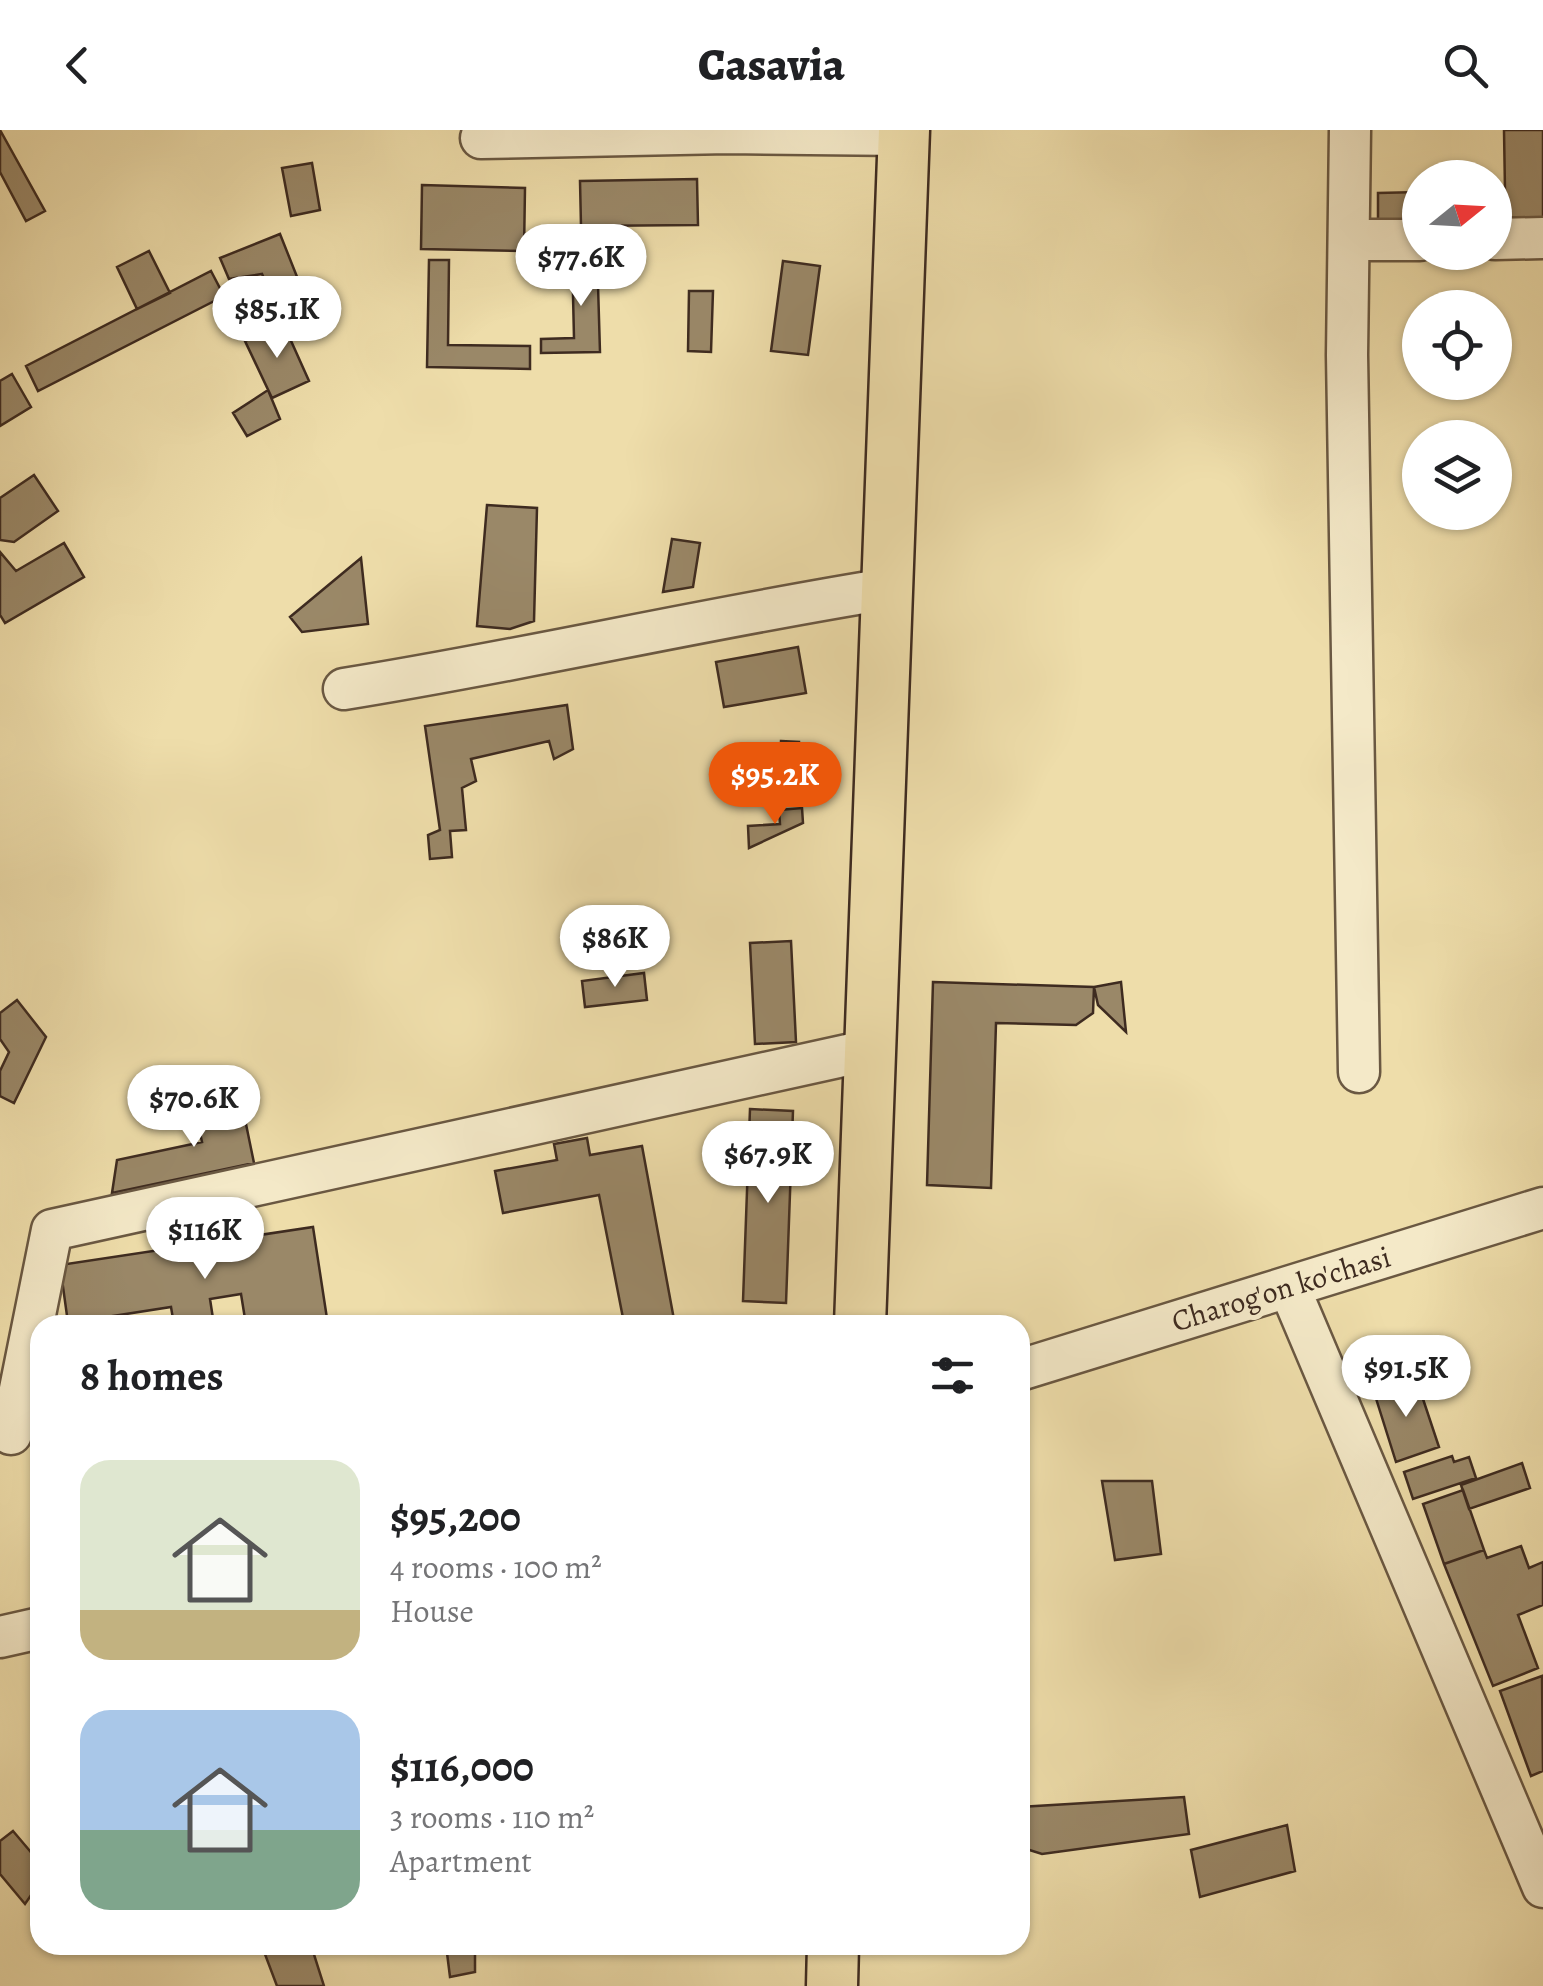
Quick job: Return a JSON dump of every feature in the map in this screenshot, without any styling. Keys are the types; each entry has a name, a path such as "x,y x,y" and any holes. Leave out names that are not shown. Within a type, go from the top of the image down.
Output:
{"main road":[{"path":"860,1315 904,132"},
{"path":"832,1986 833,1955"}],"street":[{"path":"1350,130 1350,671 1359,1072"},
{"path":"481,138 904,132"},
{"path":"1512,239 1543,238"},
{"path":"1349,240 1402,240"},
{"path":"344,689 520,661 782,606 887,589"},
{"path":"35,1315 52,1230 870,1050"},
{"name":"Charog'on ko'chasi","path":"1030,1367 1543,1208"},
{"path":"1289,1287 1543,1887"},
{"path":"11,1434 30,1339"},
{"path":"0,1637 30,1630"}],"building":[{"path":"0,130 45,211 26,221 0,172"},
{"path":"1504,130 1543,130 1543,217 1512,218 1512,160 1504,160"},
{"path":"312,163 320,210 291,216 282,168"},
{"path":"697,179 698,225 581,226 580,181"},
{"path":"422,185 525,188 524,251 421,249"},
{"path":"1402,192 1402,219 1378,220 1378,193"},
{"path":"280,234 311,312 283,323 262,274 229,279 220,258"},
{"path":"149,251 170,293 137,309 117,267"},
{"path":"597,251 600,352 541,353 541,339 574,338 572,252"},
{"path":"429,260 449,260 448,345 530,346 530,369 427,367"},
{"path":"783,261 820,266 808,355 771,351"},
{"path":"211,271 224,296 38,391 26,366"},
{"path":"689,291 713,291 711,352 688,351"},
{"path":"283,323 309,381 272,398 245,341"},
{"path":"12,374 31,407 0,426 0,381"},
{"path":"268,390 280,419 247,436 233,413"},
{"path":"34,475 58,511 14,542 0,540 0,498"},
{"path":"487,505 537,508 534,621 510,629 477,626"},
{"path":"672,539 700,543 693,587 663,592"},
{"path":"64,543 84,577 5,623 0,615 0,552 16,571"},
{"path":"361,558 368,624 302,632 290,617"},
{"path":"798,647 806,693 724,707 716,662"},
{"path":"567,705 573,749 554,759 549,741 471,759 476,781 462,788 466,830 450,831 452,857 430,859 428,835 440,830 425,726"},
{"path":"781,741 799,742 798,769 780,768"},
{"path":"802,808 803,823 749,848 748,826 780,824 779,810"},
{"path":"791,941 796,1042 755,1044 750,943"},
{"path":"644,973 647,1000 585,1007 582,981"},
{"path":"933,982 1094,987 1093,1013 1076,1025 996,1023 991,1188 927,1185"},
{"path":"1121,982 1126,1032 1098,1005 1094,987"},
{"path":"17,1000 46,1037 14,1103 0,1096 0,1071 9,1052 0,1039 0,1013"},
{"path":"240,1095 254,1163 112,1193 117,1160 202,1142 194,1105"},
{"path":"750,1109 793,1111 786,1303 743,1301"},
{"path":"587,1138 590,1155 642,1146 673,1315 622,1315 599,1195 503,1213 495,1171 557,1160 554,1144"},
{"path":"313,1227 326,1315 244,1315 241,1294 210,1299 212,1315 172,1315 171,1307 120,1315 67,1315 60,1265"},
{"path":"1416,1378 1439,1447 1396,1462 1374,1392"},
{"path":"1452,1456 1454,1462 1469,1457 1476,1478 1413,1499 1404,1472"},
{"path":"1522,1463 1530,1488 1469,1509 1461,1485"},
{"path":"1102,1481 1152,1481 1161,1554 1115,1560"},
{"path":"1463,1490 1484,1550 1444,1564 1423,1504"},
{"path":"1521,1546 1529,1568 1543,1562 1543,1605 1518,1615 1538,1668 1493,1686 1444,1564 1484,1550 1487,1558"},
{"path":"1542,1676 1543,1771 1531,1776 1500,1691"},
{"path":"1184,1797 1189,1834 1042,1854 1030,1850 1030,1806"},
{"path":"1287,1825 1295,1871 1200,1897 1191,1850"},
{"path":"13,1831 30,1851 30,1897 25,1904 0,1874 0,1841"},
{"path":"265,1955 314,1955 324,1986 277,1986"},
{"path":"447,1955 475,1955 475,1972 450,1977"}]}
